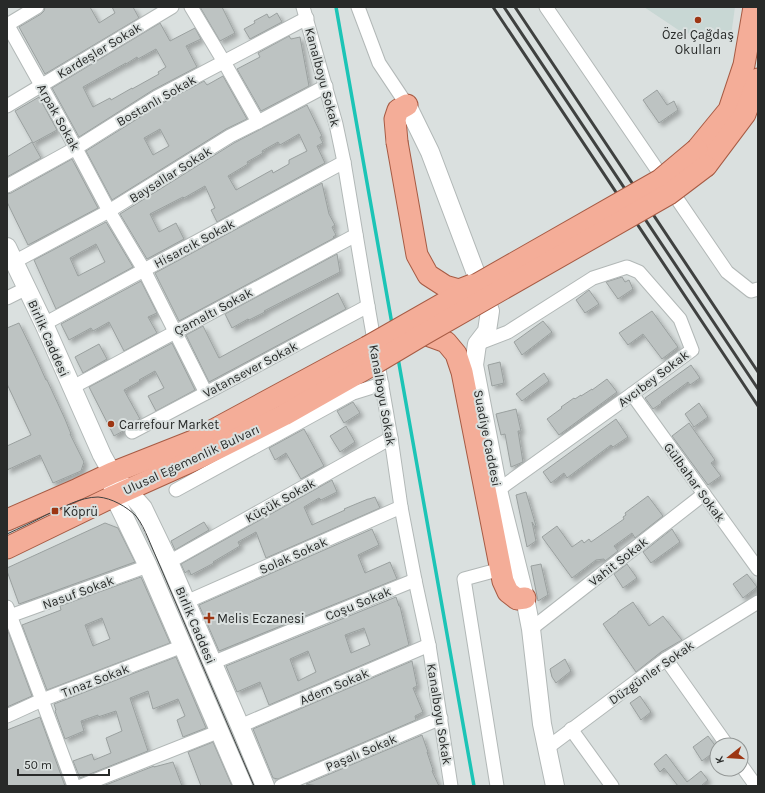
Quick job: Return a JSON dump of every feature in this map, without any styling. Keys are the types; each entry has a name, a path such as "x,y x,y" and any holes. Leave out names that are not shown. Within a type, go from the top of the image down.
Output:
{"main road":[{"path":"369,356 482,282 660,180 702,158 729,110 744,65 754,7"},
{"path":"369,356 424,334 669,194 745,114 758,79"},
{"path":"407,105 398,110 395,119 397,142 418,255 428,275 445,286 459,290 482,282"},
{"name":"Suadiye Caddesi","path":"407,105 430,152 490,311 486,331 477,344 474,366 498,490 525,598 531,629 542,724 555,786"},
{"name":"Birlik Caddesi","path":"11,255 44,324 71,388 102,455 112,473 148,566 243,786"},
{"path":"424,334 446,342 456,354 462,372 504,581 508,592 516,599 525,598"},
{"name":"Ulusal Egemenlik Bulvarı","path":"7,548 120,493 202,457 284,415 369,356"},
{"name":"Ulusal Egemenlik Bulvarı","path":"8,519 112,473 193,441 369,356"},
{"path":"143,508 148,493 167,472"},
{"name":"Birlik Caddesi","path":"120,493 143,508 169,562 240,726 264,786"}],"street":[{"path":"7,25 37,7"},
{"name":"Kardeşler Sokak","path":"7,106 172,7"},
{"path":"191,7 258,122"},
{"path":"358,7 378,63 407,105"},
{"path":"546,7 727,272 751,291 758,290"},
{"name":"Bostanlı Sokak","path":"7,186 76,148 157,97 224,62 305,12"},
{"name":"Kanalboyu Sokak","path":"305,12 336,124 344,162 391,438 401,507 429,645 451,786"},
{"name":"Arpak Sokak","path":"7,25 76,148 109,211 144,270 206,393"},
{"name":"Baysallar Sokak","path":"11,255 109,211 230,136 326,86"},
{"name":"Hisarcık Sokak","path":"44,324 344,162"},
{"name":"Çamaltı Sokak","path":"71,388 356,236"},
{"name":"Avcıbey Sokak","path":"477,344 508,332 593,278 626,267 639,272 680,319 692,350 498,490"},
{"path":"7,298 27,288"},
{"name":"Vatansever Sokak","path":"132,432 368,306"},
{"path":"176,490 353,393 382,384"},
{"name":"Gülbahar Sokak","path":"632,394 758,569"},
{"name":"Küçük Sokak","path":"169,562 391,438"},
{"name":"Vahit Sokak","path":"531,629 704,494"},
{"name":"Solak Sokak","path":"186,602 401,507"},
{"name":"Nasuf Sokak","path":"8,613 148,566"},
{"path":"497,786 464,579 501,569"},
{"name":"Coşu Sokak","path":"212,663 415,580"},
{"name":"Düzgünler Sokak","path":"547,748 666,659 758,602"},
{"path":"8,613 74,786"},
{"name":"Adem Sokak","path":"240,726 429,645"},
{"name":"Tınaz Sokak","path":"7,716 42,700 183,646"},
{"path":"666,659 721,737"},
{"name":"Paşalı Sokak","path":"281,786 440,718"},
{"path":"571,730 612,786"},
{"path":"81,786 220,731"},
{"path":"749,776 756,786"}],"shaded area":[{"name":"Özel Çağdaş Okulları","path":"644,7 735,7 731,36 683,33"}],"building":[{"path":"45,7 90,7 99,23 115,13 112,7 133,7 139,18 45,74 19,27 41,14"},
{"path":"200,7 222,7 235,33 220,41"},
{"path":"277,13 282,22 250,39 244,29 255,23 254,21 267,14 269,18"},
{"path":"160,23 170,41 195,28 201,39 186,46 197,67 153,90 79,137 52,88","holes":["156,49 166,67 158,72 159,74 132,89 93,107 83,87 137,57 138,59"]},
{"path":"289,36 291,39 300,37 309,86 261,111 237,69 260,57 258,53"},
{"path":"223,76 247,119 226,129 112,200 86,151 161,104 204,81 207,85","holes":["160,129 169,146 153,155 144,138"]},
{"path":"657,90 667,105 674,101 678,110 659,123 643,100"},
{"path":"39,97 57,130 33,143 15,111"},
{"path":"307,105 322,136 320,137 323,143 317,146 325,163 217,222 211,210 215,208 205,186 150,214 159,232 176,223 184,239 147,259 120,214 234,143","holes":["299,134 307,151 289,160 289,164 273,173 272,170 236,190 228,176 248,164 247,162 263,153 262,151 278,142 280,145"]},
{"path":"32,142 41,158 7,177 7,157"},
{"path":"72,159 98,208 28,245 7,202 7,194"},
{"path":"322,183 329,214 335,225 332,227 336,235 333,237 334,238 179,321 155,273"},
{"path":"106,222 133,267 56,309 34,260","holes":["96,244 105,262 78,276 70,258"]},
{"path":"337,254 340,272 232,328 225,314"},
{"path":"622,277 625,282 629,280 633,289 618,299 606,282"},
{"path":"141,281 157,313 148,317 157,333 124,351 109,322 93,331 91,328 69,340 61,324"},
{"path":"589,290 599,304 585,313 576,300"},
{"path":"338,293 346,309 209,382 186,335 203,326 219,358"},
{"path":"652,311 678,347 662,359 643,334 628,345 619,333"},
{"path":"543,321 552,332 522,355 514,342"},
{"path":"19,323 47,380 65,419 70,434 84,462 81,471 53,483 40,455 7,470 7,446 31,435 7,384 7,328"},
{"path":"172,343 195,390 156,411 148,396 164,388 155,371 139,380 140,381 124,390 140,419 128,425 125,430 114,436 89,387"},
{"path":"99,344 107,359 83,373 75,357"},
{"path":"500,362 504,383 492,386 488,365"},
{"path":"691,365 700,378 690,385 688,382 653,409 645,398"},
{"path":"544,373 549,381 522,401 516,394"},
{"path":"607,379 617,392 559,435 547,419 574,398 575,399 592,390"},
{"path":"353,402 360,413 344,423 337,411"},
{"path":"699,403 708,417 694,427 685,414"},
{"path":"516,409 521,431 518,431 523,462 511,467 505,434 501,435 496,414"},
{"path":"616,419 628,437 613,447 611,445 567,478 564,473 551,483 543,472"},
{"path":"689,423 715,460 711,463 721,476 708,485 672,436"},
{"path":"346,426 355,442 340,452 330,436"},
{"path":"304,429 324,466 301,479 286,453 275,460 269,448"},
{"path":"332,480 337,492 321,500 319,498 304,507 312,525 345,510 344,509 375,497 380,508 266,558 256,532 238,542 240,546 213,562 214,563 191,575 189,570 185,573 181,564"},
{"path":"526,492 536,526 535,527 532,522 536,541 527,547 516,495"},
{"path":"648,496 663,516 635,538 632,533 614,546 618,551 605,561 604,559 596,560 572,578 542,537 557,526 572,547 582,540 584,543 589,539 591,542 624,519 623,517 626,515 625,513"},
{"path":"204,522 209,530 175,550 171,541"},
{"path":"105,523 118,528 135,562 19,604 7,568"},
{"path":"372,529 379,545 358,555 365,573 390,562 397,579 219,651 199,605"},
{"path":"672,529 680,542 651,563 643,552"},
{"path":"541,564 548,595 538,601 531,566"},
{"path":"627,564 637,578 623,588 614,574"},
{"path":"747,574 757,587 743,598 733,584"},
{"path":"141,577 170,643 47,690 22,625 61,610 60,606","holes":["102,618 110,639 93,646 85,625"]},
{"path":"396,597 400,606 409,645 269,705 260,682 237,692 226,666","holes":["364,628 370,645 351,653 345,635","308,651 316,672 298,681 290,659"]},
{"path":"633,602 649,626 663,616 682,640 661,652 636,672 603,624"},
{"path":"8,631 32,696 7,707 7,632"},
{"path":"176,657 206,728 183,737 177,720 185,716 178,699 153,709 148,691 130,698 148,751 80,778 73,761 92,754 94,760 111,753 106,738 122,731 116,711 81,721 84,731 65,739 54,704"},
{"path":"565,659 571,671 556,683 552,677 550,669"},
{"path":"412,661 417,686 413,688 423,712 415,716 416,720 278,779 273,778 253,729"},
{"path":"640,696 651,712 641,720 630,703"},
{"path":"40,717 65,786 7,786 7,730"},
{"path":"422,735 433,770 432,771 439,786 318,786 306,784"},
{"path":"708,736 709,737 709,756 702,761 693,747"},
{"path":"213,742 232,786 201,786 188,752"},
{"path":"666,754 687,782 701,771 708,780 701,786 678,786 664,768 660,772 654,764"},
{"path":"173,762 182,786 103,786 154,766"}],"waterway":[{"path":"336,7 392,324"},
{"path":"398,358 474,786"}],"tram line":[{"path":"7,534 71,503 91,497 114,501 124,506 136,516 147,535 254,786"}],"railway":[{"path":"493,7 758,406"},
{"path":"504,7 758,389"},
{"path":"515,7 758,372"}],"place":[{"name":"Özel Çağdaş Okulları","path":"698,20"},
{"name":"Carrefour Market","path":"111,424"},
{"name":"Köprü","path":"55,511"},
{"name":"Melis Eczanesi","path":"209,618"}]}
